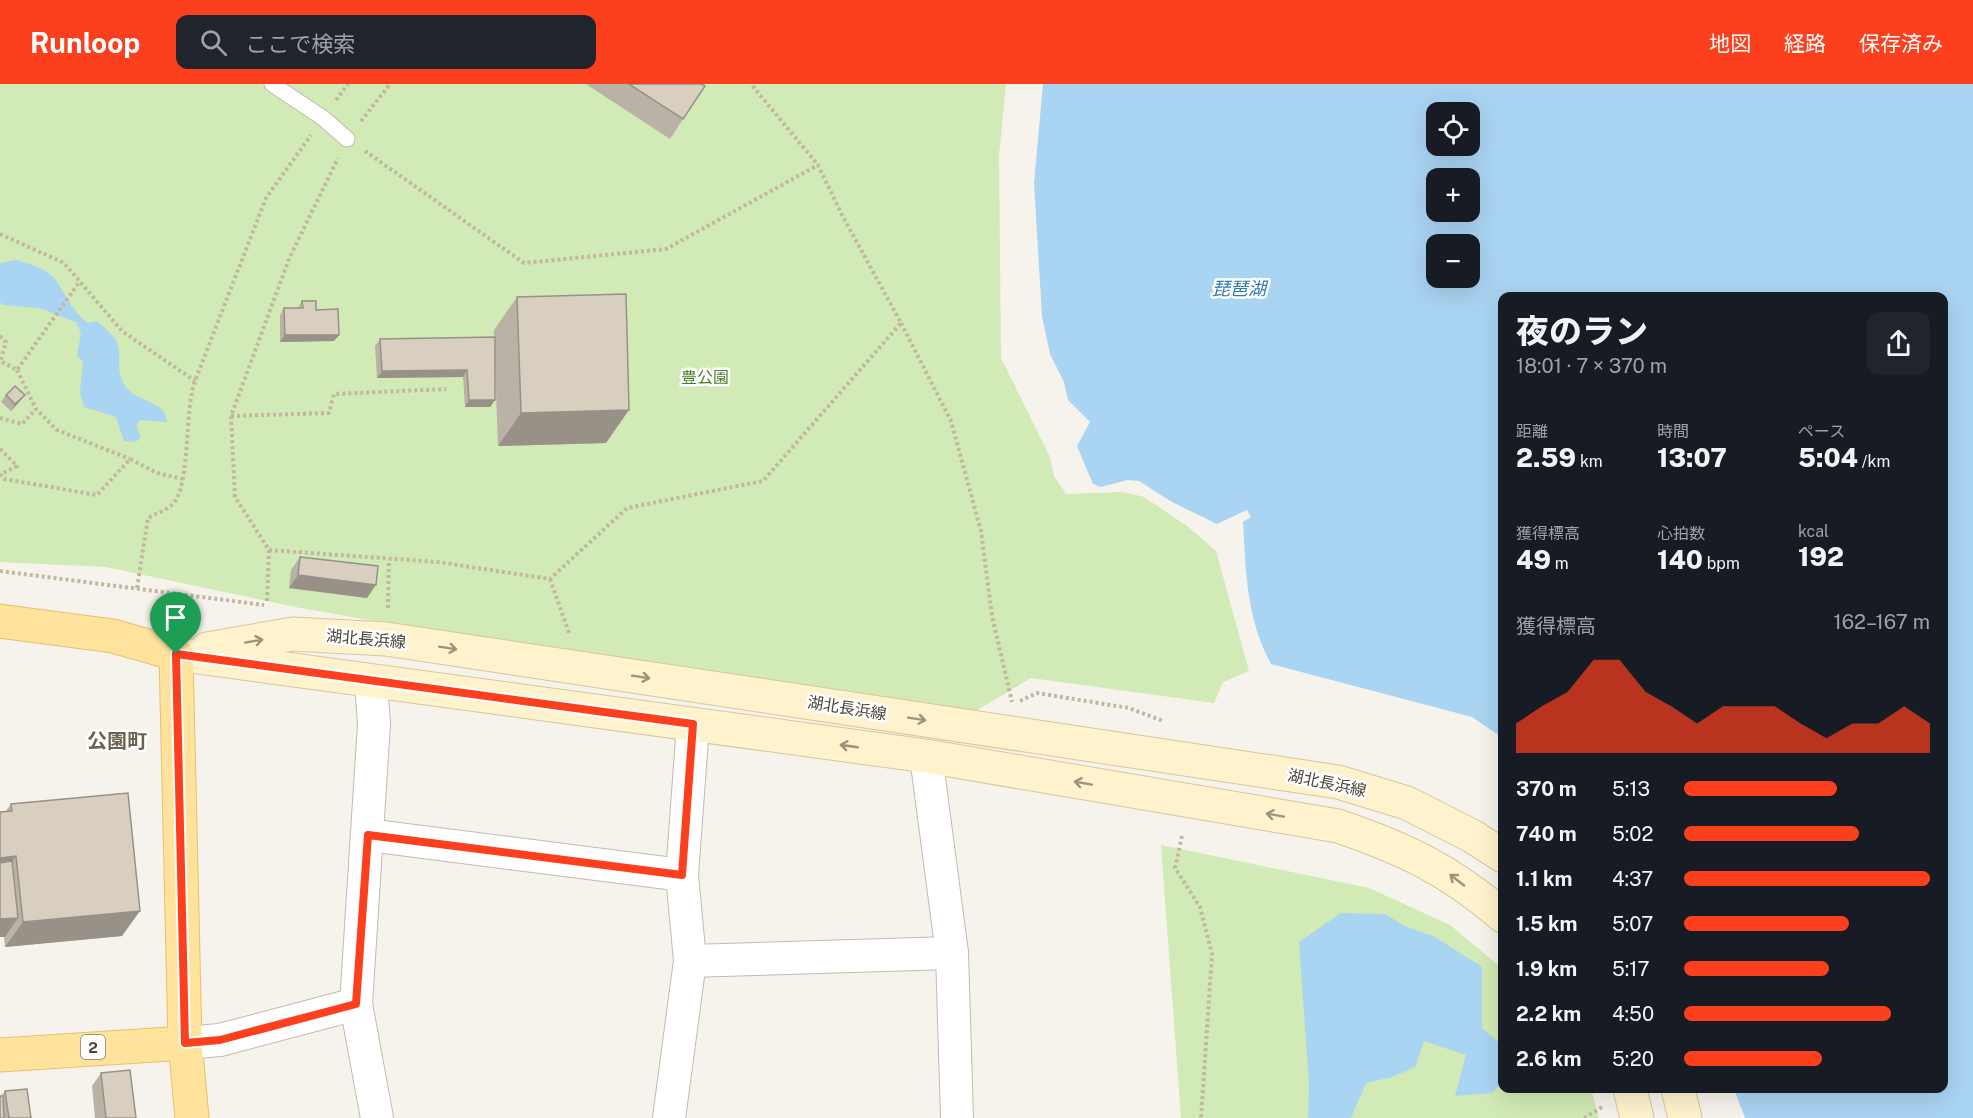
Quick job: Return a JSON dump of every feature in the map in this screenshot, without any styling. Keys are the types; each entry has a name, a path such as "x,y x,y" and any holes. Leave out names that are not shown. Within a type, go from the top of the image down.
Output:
{"main road":[{"path":"0,621 113,636 176,654 291,671 926,756 1338,826 1394,845 1448,873 1498,912"},
{"name":"湖北長浜線","path":"176,654 293,634 386,639 1326,780 1407,802 1473,836 1498,853"},
{"path":"176,654 185,1043 192,1118"},
{"name":"2","path":"0,1055 185,1043"},
{"path":"1631,1093 1637,1118"},
{"path":"1679,1093 1686,1118"}],"street":[{"path":"371,682 374,724 356,1004 376,1118"},
{"path":"669,1118 690,961 682,875 693,724"},
{"path":"926,756 952,953 957,1118"},
{"path":"368,835 682,875"},
{"path":"690,961 952,953"},
{"path":"185,1043 220,1040 356,1004"}],"lane":[{"path":"272,84 323,118 347,139"}],"path":[{"path":"137,588 148,518 173,504 183,479 189,396 266,198 348,84"},
{"path":"267,601 269,550 236,497 231,416 289,260 347,139 390,84"},
{"path":"751,84 818,165 951,421 981,531 992,616 1012,705"},
{"path":"347,139 524,263 666,249 818,165"},
{"path":"0,234 64,263 122,332 195,381"},
{"path":"17,370 80,281"},
{"path":"550,579 627,508 764,481 901,323"},
{"path":"0,336 6,342 1,363 17,370 36,410 57,430 130,459 157,473 183,479"},
{"path":"231,416 329,413 334,394 446,389"},
{"path":"0,418 22,424 36,410"},
{"path":"0,449 17,466 1,474 4,479 97,495 130,459"},
{"path":"269,550 438,562 550,579"},
{"path":"387,616 389,560"},
{"path":"550,579 571,641"},
{"path":"1182,836 1175,868 1200,907 1212,954 1201,1118"}],"green space":[{"name":"豊公園","path":"0,84 1006,84 999,156 1001,358 1050,457 1054,476 1066,494 1123,492 1144,497 1187,526 1216,551 1249,671 1223,682 1214,703 1031,678 971,714 471,638 295,607 106,567 0,562"},
{"path":"1161,845 1369,888 1450,925 1498,965 1498,1093 1592,1093 1599,1118 1181,1118"}],"water":[{"name":"琵琶湖","path":"1043,84 1973,84 1973,1118 1745,1118 1736,1093 1948,1093 1948,292 1498,292 1498,735 1472,717 1271,664 1256,629 1249,595 1243,522 1251,517 1247,510 1217,524 1172,502 1139,481 1127,480 1101,487 1093,484 1077,446 1090,422 1068,400 1064,382 1050,354 1042,316 1034,183"},
{"path":"16,260 39,268 54,277 74,310 83,319 88,323 97,321 110,333 119,348 119,370 122,381 131,392 162,410 167,422 140,420 136,426 141,436 136,442 124,441 116,417 84,407 80,392 83,361 77,356 81,333 76,322 39,308 3,305 0,302 0,263"},
{"path":"1341,913 1385,914 1405,926 1435,937 1482,967 1482,1028 1498,1042 1498,1086 1492,1093 1455,1096 1466,1055 1424,1041 1415,1067 1392,1077 1366,1083 1351,1118 1308,1118 1309,1083 1299,942"}],"building":[{"path":"629,84 701,84 705,86 683,119"},
{"path":"626,294 629,410 521,413 517,297"},
{"path":"302,301 316,301 316,310 338,309 339,335 285,335 284,308 303,308"},
{"path":"495,337 495,400 469,400 467,370 382,371 380,339"},
{"path":"15,386 25,395 15,404 6,395"},
{"path":"300,557 378,566 376,585 298,575"},
{"path":"128,793 140,911 23,922 16,856 0,858 0,812 12,811 11,804"},
{"path":"12,861 18,918 0,919 0,863"},
{"path":"130,1070 136,1118 106,1118 101,1073"},
{"path":"27,1089 31,1118 9,1118 5,1091"},
{"path":"0,1096 3,1096 4,1118 0,1118"}],"district":[{"name":"公園町","path":"117,741"}],"route":[{"path":"176,654 693,724 682,875 368,835 356,1004 220,1040 185,1043 176,654"}]}
